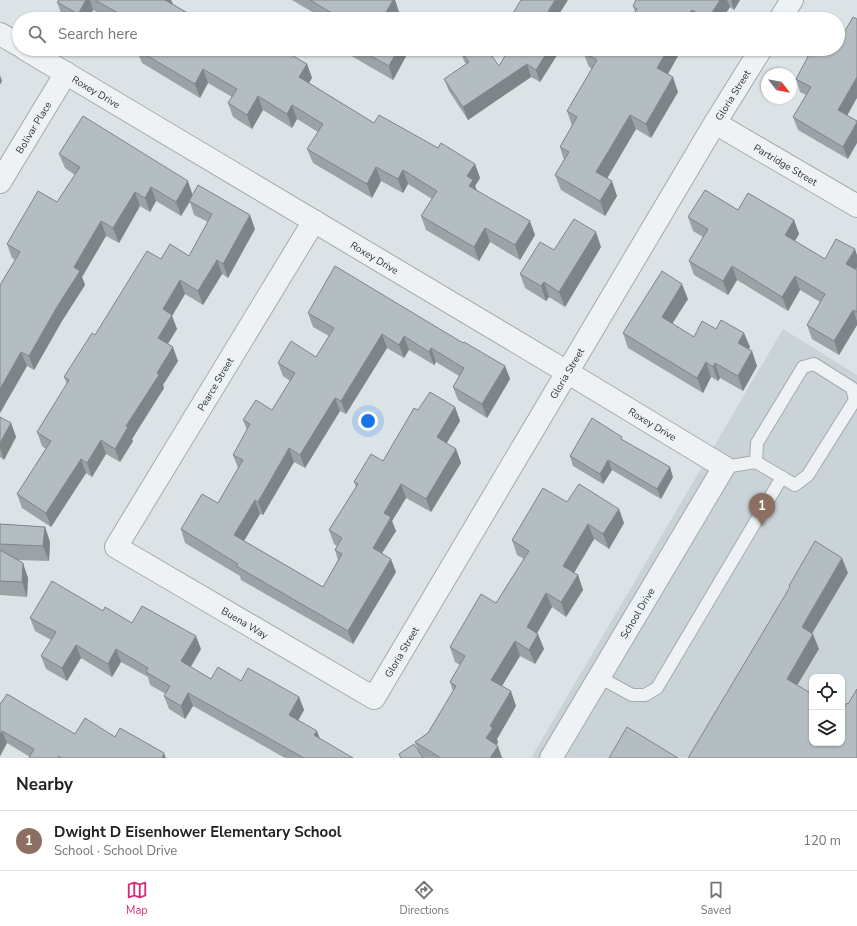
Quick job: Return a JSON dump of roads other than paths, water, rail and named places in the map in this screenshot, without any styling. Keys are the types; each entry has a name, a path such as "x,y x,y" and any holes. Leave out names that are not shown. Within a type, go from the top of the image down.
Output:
{"street":[{"path":"784,12 792,0"},
{"path":"0,34 12,42"},
{"name":"Roxey Drive","path":"37,56 724,467"},
{"name":"Gloria Street","path":"374,698 715,123 757,56"},
{"name":"Bolivar Place","path":"0,182 66,73"},
{"name":"Partridge Street","path":"715,123 857,206"},
{"name":"Pearce Street","path":"116,547 314,221"},
{"name":"School Drive","path":"551,758 724,467"},
{"name":"Buena Way","path":"116,547 374,698"}],"lane":[{"path":"724,467 756,462 795,485 808,475 855,400 852,388 814,364 803,367 757,443 756,462"},
{"path":"599,677 632,695 645,695 657,688 782,477"}],"place":[{"name":"Dwight D Eisenhower Elementary School","path":"762,526"}]}
